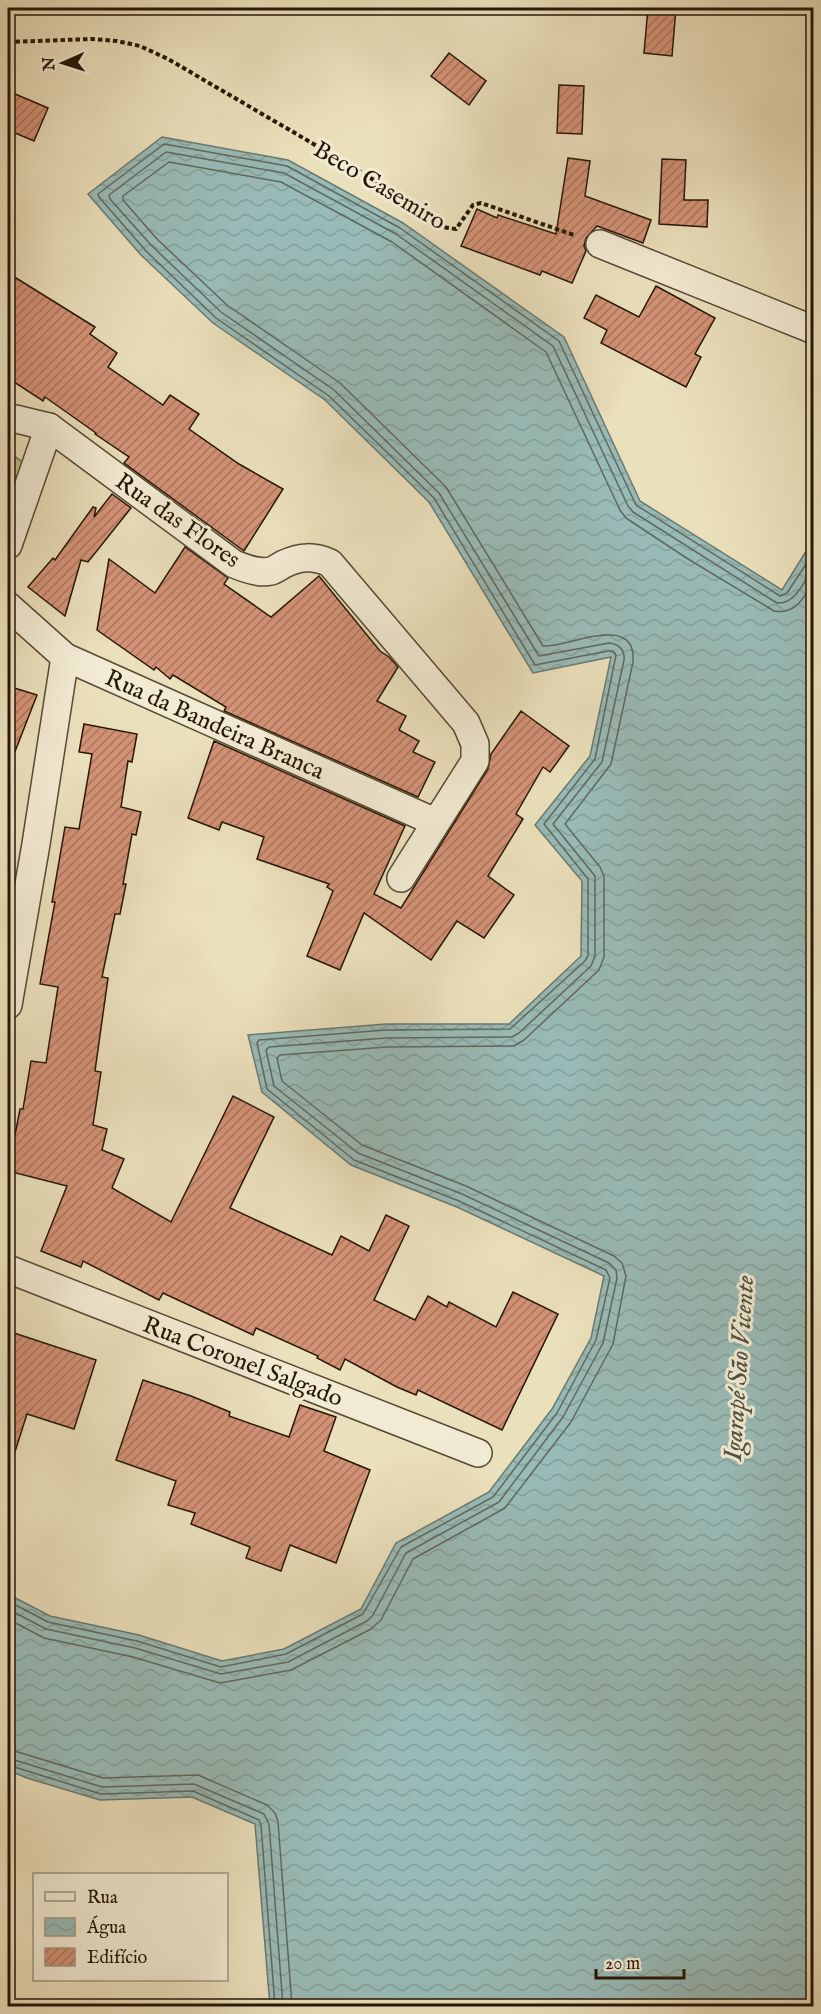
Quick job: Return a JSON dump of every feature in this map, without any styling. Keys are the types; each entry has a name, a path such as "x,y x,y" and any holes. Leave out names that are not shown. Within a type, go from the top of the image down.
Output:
{"street":[{"path":"600,244 813,330"},
{"name":"Rua das Flores","path":"8,419 49,427 234,564 254,571 271,571 291,561 307,557 318,558 330,563 466,723 475,744 476,761 435,822"},
{"path":"8,544 49,427"},
{"name":"Rua da Bandeira Branca","path":"8,606 65,657 435,822"},
{"path":"8,1005 65,657"},
{"path":"401,878 435,822"},
{"name":"Rua Coronel Salgado","path":"8,1269 478,1453"}],"path":[{"name":"Beco Casemiro","path":"8,42 92,39 140,46 168,59 353,167 426,213 442,227 456,229 473,205 481,203 600,244"}],"green space":[{"path":"8,451 25,464 8,508"}],"water":[{"name":"Igarapé São Vicente","path":"162,137 288,160 403,223 564,337 640,501 782,590 813,540 813,2006 270,2006 255,1824 192,1797 100,1800 8,1770 8,1594 50,1616 139,1635 222,1661 284,1649 361,1609 396,1543 489,1492 552,1409 591,1338 604,1276 457,1207 351,1165 262,1092 248,1035 386,1024 509,1024 581,956 582,881 535,825 590,756 611,657 533,673 429,502 325,400 213,323 141,255 88,194"}],"building":[{"path":"648,8 676,8 672,56 644,53"},
{"path":"449,53 486,81 469,105 431,76"},
{"path":"559,85 584,86 582,134 557,133"},
{"path":"8,91 48,108 34,141 8,130"},
{"path":"568,158 590,161 585,196 651,220 643,243 597,226 586,238 584,246 586,251 572,283 542,271 540,275 461,246 477,209 497,218 498,215 556,234"},
{"path":"662,159 686,160 684,200 708,200 707,227 659,224"},
{"path":"8,273 95,327 90,334 117,353 108,367 163,405 170,395 199,414 189,429 239,464 283,489 244,551 124,463 129,457 45,397 43,401 8,378"},
{"path":"656,286 715,318 695,354 701,357 686,387 601,343 607,330 584,318 596,295 639,317"},
{"path":"112,494 131,508 88,562 81,560 65,616 28,587 53,558 55,560 93,507 96,508 94,517"},
{"path":"185,547 228,578 224,584 271,617 319,576 380,651 398,667 377,701 406,716 399,730 419,741 413,752 435,762 418,797 224,711 226,707 173,675 170,679 156,667 154,670 97,630 109,559 155,593"},
{"path":"8,686 37,695 9,767 8,767"},
{"path":"521,711 569,746 550,772 543,767 516,814 523,819 488,876 514,895 484,938 457,921 431,960 364,913 340,970 307,956 333,891 327,887 329,884 257,859 264,837 222,822 219,830 188,818 214,741 405,826 374,894 401,908 488,769 491,754"},
{"path":"84,724 137,734 132,762 128,761 121,807 141,812 136,835 132,834 120,914 115,914 102,977 108,978 95,1071 101,1072 93,1125 107,1129 102,1150 124,1159 112,1188 171,1222 233,1096 274,1117 230,1208 332,1255 341,1236 369,1251 386,1215 409,1226 374,1300 415,1320 428,1296 447,1307 449,1302 496,1327 513,1292 558,1314 502,1430 418,1390 416,1395 397,1387 345,1359 340,1370 317,1358 318,1356 256,1328 253,1335 163,1293 159,1300 83,1261 81,1267 41,1251 67,1186 8,1171 20,1109 23,1109 31,1061 46,1063 58,987 40,984 55,902 52,902 65,827 79,829 92,754 79,752"},
{"path":"8,1331 96,1360 74,1429 27,1414 13,1458 8,1458"},
{"path":"143,1380 191,1396 230,1412 229,1416 289,1437 300,1405 336,1417 324,1451 370,1470 336,1563 290,1545 281,1571 246,1558 250,1547 191,1524 195,1513 168,1505 176,1481 116,1460"}]}
